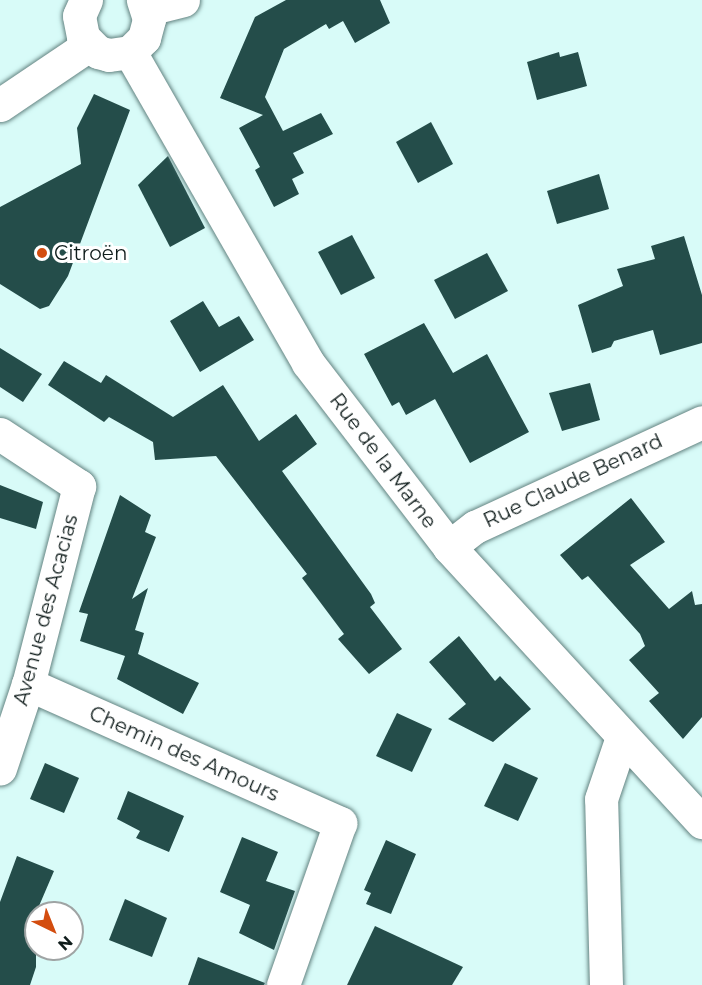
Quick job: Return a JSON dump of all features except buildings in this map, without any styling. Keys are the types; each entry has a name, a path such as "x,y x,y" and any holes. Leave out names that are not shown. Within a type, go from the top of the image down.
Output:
{"street":[{"path":"86,0 79,27 89,45 109,55 130,52 148,29 145,4 183,0"},
{"path":"0,105 89,45"},
{"name":"Rue de la Marne","path":"130,52 308,363 449,547 622,738 702,822"},
{"name":"Rue Claude Benard","path":"449,547 475,527 702,423"},
{"name":"Avenue des Acacias","path":"0,434 79,486 28,684 0,768"},
{"name":"Chemin des Amours","path":"28,684 340,823 283,985"},
{"path":"606,985 601,799 622,738"}],"place":[{"name":"Citroën","path":"42,253"}]}
